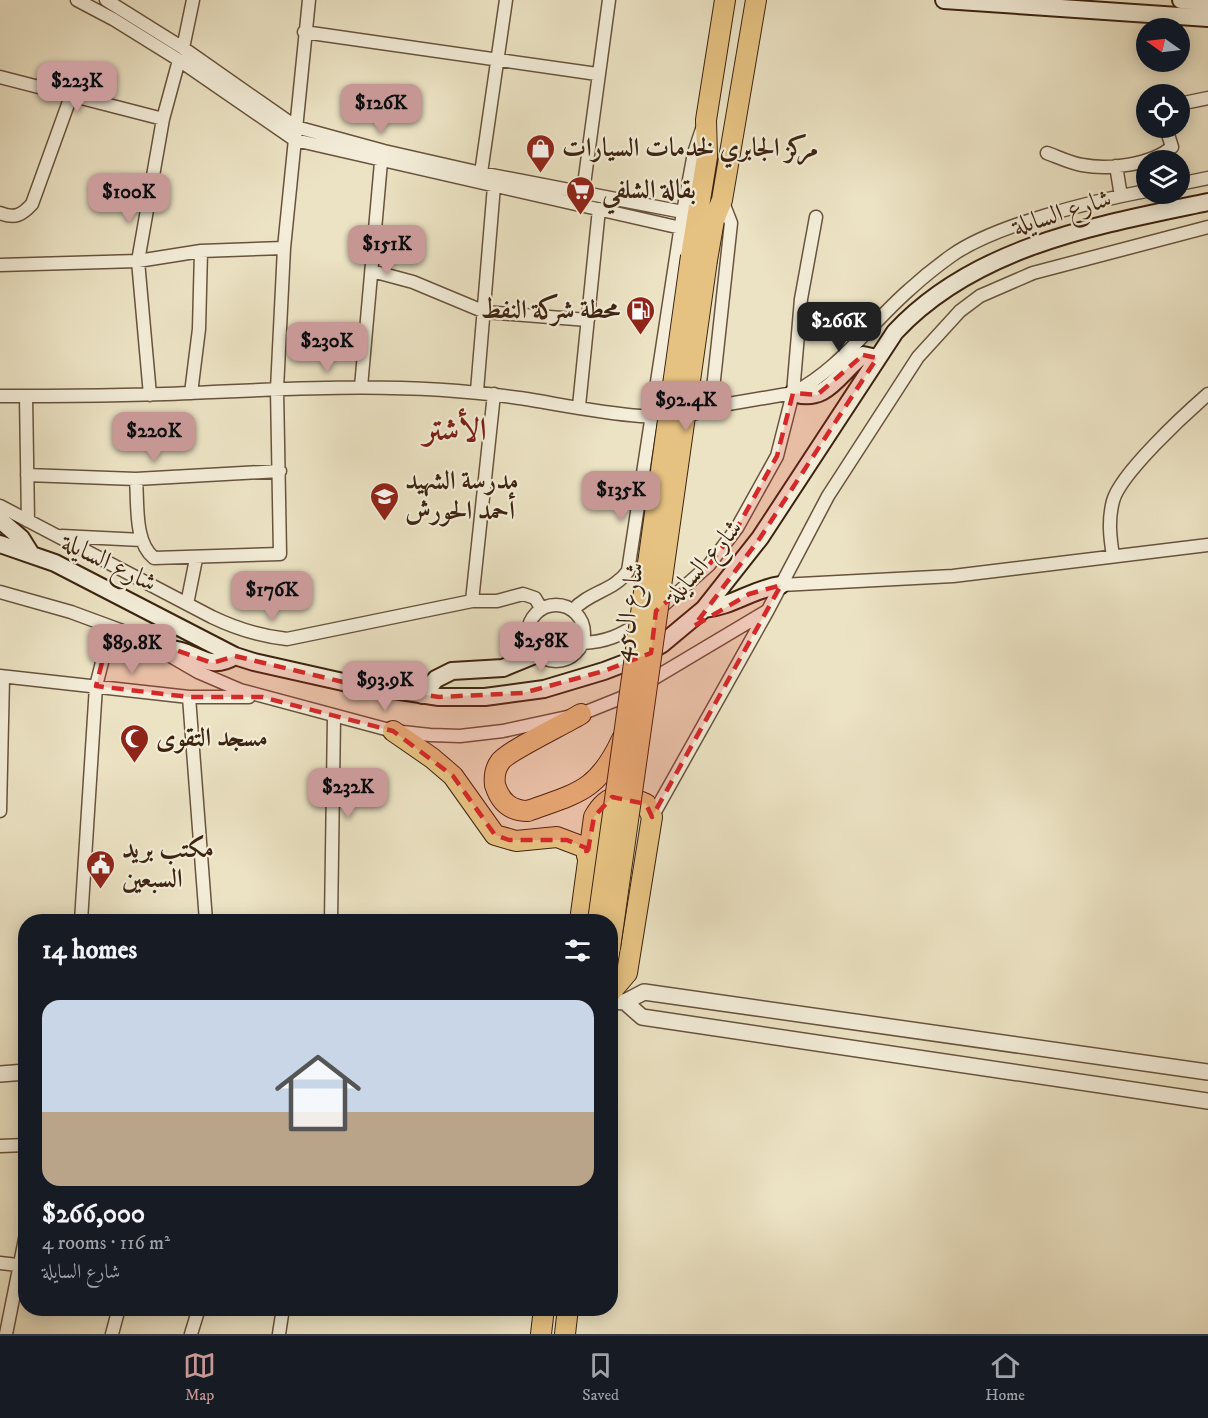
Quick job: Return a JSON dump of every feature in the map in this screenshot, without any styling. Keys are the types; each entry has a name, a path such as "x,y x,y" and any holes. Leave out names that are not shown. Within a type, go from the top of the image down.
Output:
{"main road":[{"name":"شارع ال45","path":"614,914 699,258 707,157 706,120 725,0"},
{"path":"944,0 1208,18"},
{"path":"1181,0 1208,2"},
{"name":"شارع ال45","path":"599,914 625,731 699,258 722,200 759,2"},
{"name":"شارع السايلة","path":"0,544 68,570 235,656 343,682 422,695 485,697 523,693 564,684 638,658 662,644 704,609 760,538 877,358 914,312 959,279 1016,252 1112,222 1208,202"},
{"path":"793,393 807,397 817,395 864,356 877,358"},
{"path":"0,520 21,538 31,554"},
{"path":"704,609 729,605 760,589 781,585"},
{"path":"159,647 185,652 212,663 226,662 235,656"},
{"path":"422,695 436,679 452,671 510,666 537,654"},
{"path":"580,714 549,734 511,752 500,762 495,785 506,805 520,811 528,810 587,788 606,771 625,731"},
{"path":"393,731 427,753 453,776 495,835 509,840 546,837 567,840 586,848 587,856"},
{"path":"581,914 594,817 601,804 612,797 629,797 646,804 652,817 627,973 618,992"},
{"path":"541,1334 543,1316"},
{"path":"565,1334 567,1316"}],"street":[{"path":"77,0 181,54 296,127 384,151 481,173 683,212"},
{"path":"106,0 119,3 181,54 295,140 381,162 681,228"},
{"path":"150,395 138,261 163,118 193,0"},
{"path":"136,479 142,540 146,551 154,558 196,559 280,554 277,389 284,248 309,0"},
{"path":"481,173 506,0"},
{"path":"583,192 597,74 609,0"},
{"path":"113,19 119,3"},
{"path":"304,32 597,74"},
{"path":"0,77 163,118"},
{"path":"0,213 9,216 22,214 32,204 71,96"},
{"path":"1190,102 1208,99"},
{"path":"573,610 589,595 615,585 628,571 683,212 694,153 706,120"},
{"path":"1047,153 1082,165 1116,166 1162,155 1172,147 1169,138"},
{"path":"361,387 381,162"},
{"path":"1116,166 1121,196"},
{"path":"1190,182 1208,178"},
{"path":"477,391 494,186"},
{"path":"0,396 150,395 361,387 477,391 650,416 680,417 701,414 711,407 793,393 814,381 858,343 892,305 953,255 1018,226 1136,193"},
{"path":"711,407 731,223 722,200"},
{"path":"579,406 599,209"},
{"path":"582,643 582,622 573,610 557,604 541,608 530,621 528,630 531,647 537,654 551,661 566,659 582,643 602,642 621,635 689,584 709,565 736,528 777,456 793,393 801,299 816,217"},
{"path":"652,817 768,610 828,496 872,424 918,357 960,311 980,296 1033,273 1113,250 1208,227"},
{"path":"0,265 138,261 201,251 284,248"},
{"path":"191,393 199,329 201,251"},
{"path":"372,271 413,282 485,312 588,321"},
{"path":"472,601 494,394"},
{"path":"1113,556 1108,524 1113,498 1134,469 1208,394"},
{"path":"26,396 28,521"},
{"path":"27,475 136,479 280,471"},
{"path":"0,506 243,631 287,639 472,601 497,601 529,595 535,598 541,608"},
{"path":"56,536 142,540"},
{"path":"781,585 953,576 1208,545"},
{"path":"187,604 196,559"},
{"path":"0,592 111,627 159,647 198,672 262,697 393,731 460,736 503,731 580,714 621,698 768,610"},
{"path":"81,914 96,686 111,627"},
{"path":"0,811 2,677 189,697 262,697"},
{"path":"189,697 205,914"},
{"path":"331,914 333,717"},
{"path":"618,998 644,992 1208,1072"},
{"path":"618,1001 642,1017 1208,1101"},
{"path":"0,1074 18,1073"},
{"path":"0,1146 18,1145"},
{"path":"0,1263 18,1265"},
{"path":"6,1334 18,1286"},
{"path":"112,1334 117,1316"},
{"path":"191,1334 197,1316"},
{"path":"279,1334 282,1316"}],"highlighted area":[{"path":"863,355 877,358 760,538 694,626 749,594 781,585 652,817 646,804 612,797 594,817 587,856 586,848 567,840 509,840 495,835 453,776 393,731 262,697 189,697 96,686 111,627 212,663 235,656 343,682 439,697 523,693 604,671 651,653 656,611 709,565 737,528 777,456 793,393 817,395"}],"place":[{"name":"مركز الجابري لخدمات السيارات","path":"541,174"},
{"name":"بقالة الشلفي","path":"581,216"},
{"name":"محطة شركة النفط","path":"641,336"},
{"name":"مدرسة الشهيد أحمد الحورش","path":"384,522"},
{"name":"مسجد التقوى","path":"135,764"},
{"name":"مكتب بريد السبعين","path":"101,890"}],"district":[{"name":"الأشتر","path":"455,431"}]}
